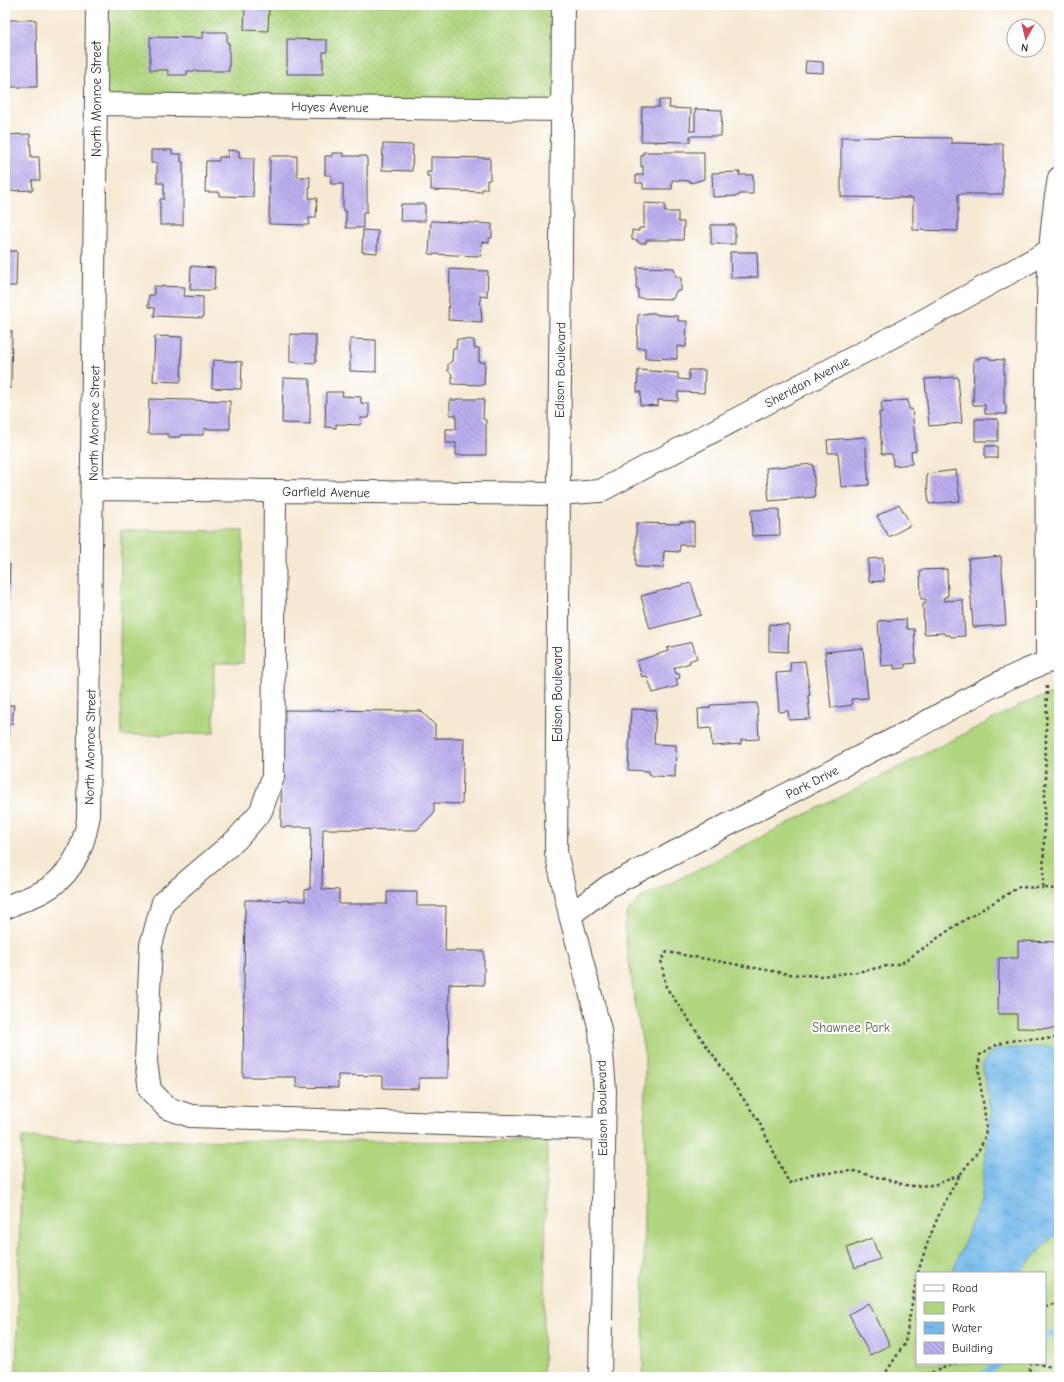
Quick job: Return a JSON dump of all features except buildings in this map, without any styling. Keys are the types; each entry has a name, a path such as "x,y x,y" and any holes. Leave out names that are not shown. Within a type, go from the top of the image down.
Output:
{"street":[{"name":"North Monroe Street","path":"7,905 42,892 57,882 74,864 84,840 90,799 97,5"},
{"name":"Edison Boulevard","path":"563,5 556,852 570,915 600,1030 605,1091 600,1377"},
{"name":"Hayes Avenue","path":"97,104 563,110"},
{"path":"1053,660 1046,467 1049,251 1059,178"},
{"name":"Sheridan Avenue","path":"558,494 600,491 915,325 1049,251"},
{"name":"Garfield Avenue","path":"93,489 558,494"},
{"path":"274,491 273,777 261,811 237,839 163,902 151,945 146,1062 150,1090 167,1108 191,1116 604,1130"},
{"name":"Park Drive","path":"570,915 609,886 935,718 998,682 1053,660"}],"path":[{"path":"1044,888 1053,660"},
{"path":"960,1175 934,1185 910,1186 854,1171 812,1174 789,1183 758,1120 666,986 661,960 667,952 789,974 820,976 864,970 902,963 956,926 1019,887 1059,889"},
{"path":"918,1272 931,1234 960,1175 985,1138 985,1118 978,1066 980,1055 997,1044 1017,1039 1059,1038"},
{"path":"883,1377 905,1343 916,1280"},
{"path":"1046,1306 1059,1303"},
{"path":"920,1377 953,1364"},
{"path":"1028,1377 1031,1364"},
{"path":"1039,1364 1059,1369"}],"green space":[{"path":"99,5 564,5 563,110 100,101"},
{"path":"121,530 243,531 243,663 214,663 214,733 122,736 120,662"},
{"name":"Shawnee Park","path":"1059,691 1059,1377 643,1377 645,1057 636,1009 624,927 627,913 639,899 1023,704"},
{"path":"22,1137 124,1140 547,1142 543,1377 16,1377"}],"water":[{"path":"1059,1046 1059,1232 1043,1246 1021,1272 952,1272 980,1202 991,1114 982,1065 988,1055 997,1049"}],"waterway":[{"path":"1046,1335 1059,1335"},
{"path":"980,1377 998,1364"}]}
